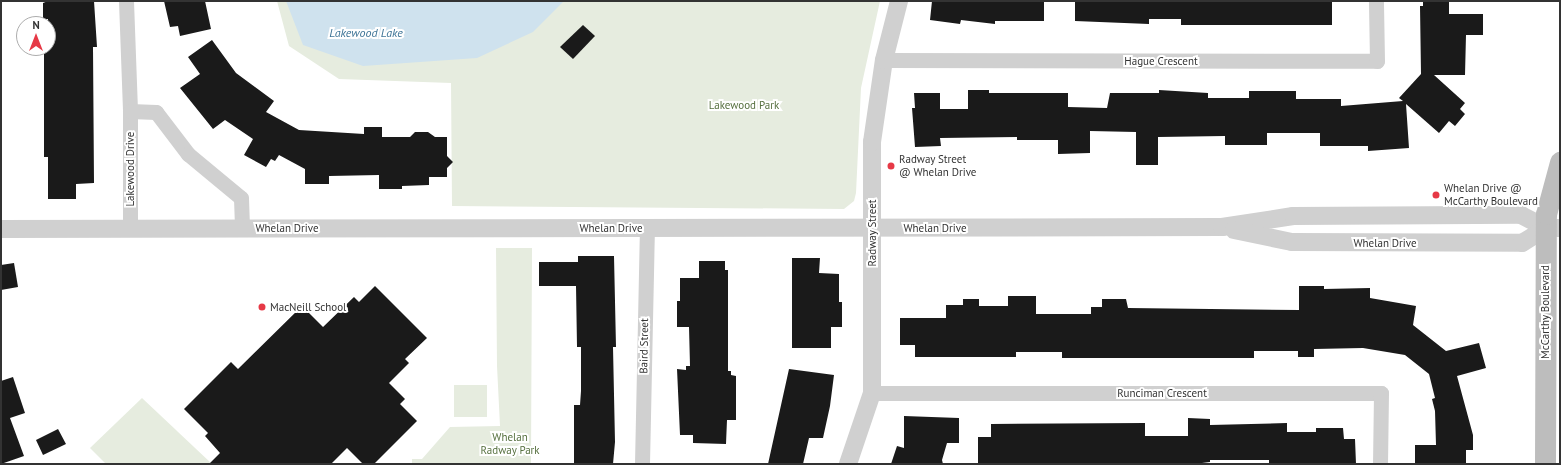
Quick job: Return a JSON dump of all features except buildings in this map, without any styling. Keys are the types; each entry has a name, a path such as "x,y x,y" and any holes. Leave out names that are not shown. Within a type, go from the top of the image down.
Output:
{"main road":[{"name":"McCarthy Boulevard","path":"1545,464 1553,228 1546,214 1560,162"}],"street":[{"name":"Lakewood Drive","path":"126,1 130,111 130,228"},
{"name":"Radway Street","path":"848,464 872,393 872,142 884,60 899,1"},
{"name":"Hague Crescent","path":"884,60 1377,62 1376,1"},
{"path":"130,111 156,112 188,154 241,198 242,228"},
{"name":"Whelan Drive","path":"1,229 1222,227 1293,216 1521,215 1553,228"},
{"name":"Whelan Drive","path":"1222,227 1292,242 1395,243 1522,243 1553,228"},
{"name":"Baird Street","path":"642,464 647,228"},
{"name":"Runciman Crescent","path":"872,393 1381,393 1380,464"}],"green space":[{"name":"Lakewood Park","path":"277,1 880,1 861,88 856,193 854,201 844,209 452,206 451,83 339,79 289,46"},
{"name":"Whelan Radway Park","path":"496,248 532,248 531,464 412,464 412,459 422,459 450,427 500,426 497,366"},
{"path":"454,385 487,385 487,417 454,417"},
{"path":"142,398 211,463 106,464 90,448"}],"water":[{"name":"Lakewood Lake","path":"286,1 564,1 533,32 477,58 363,66 303,45"}],"place":[{"name":"Radway Street @ Whelan Drive","path":"891,166"},
{"name":"Whelan Drive @ McCarthy Boulevard","path":"1436,195"},
{"name":"MacNeill School","path":"262,307"}]}
